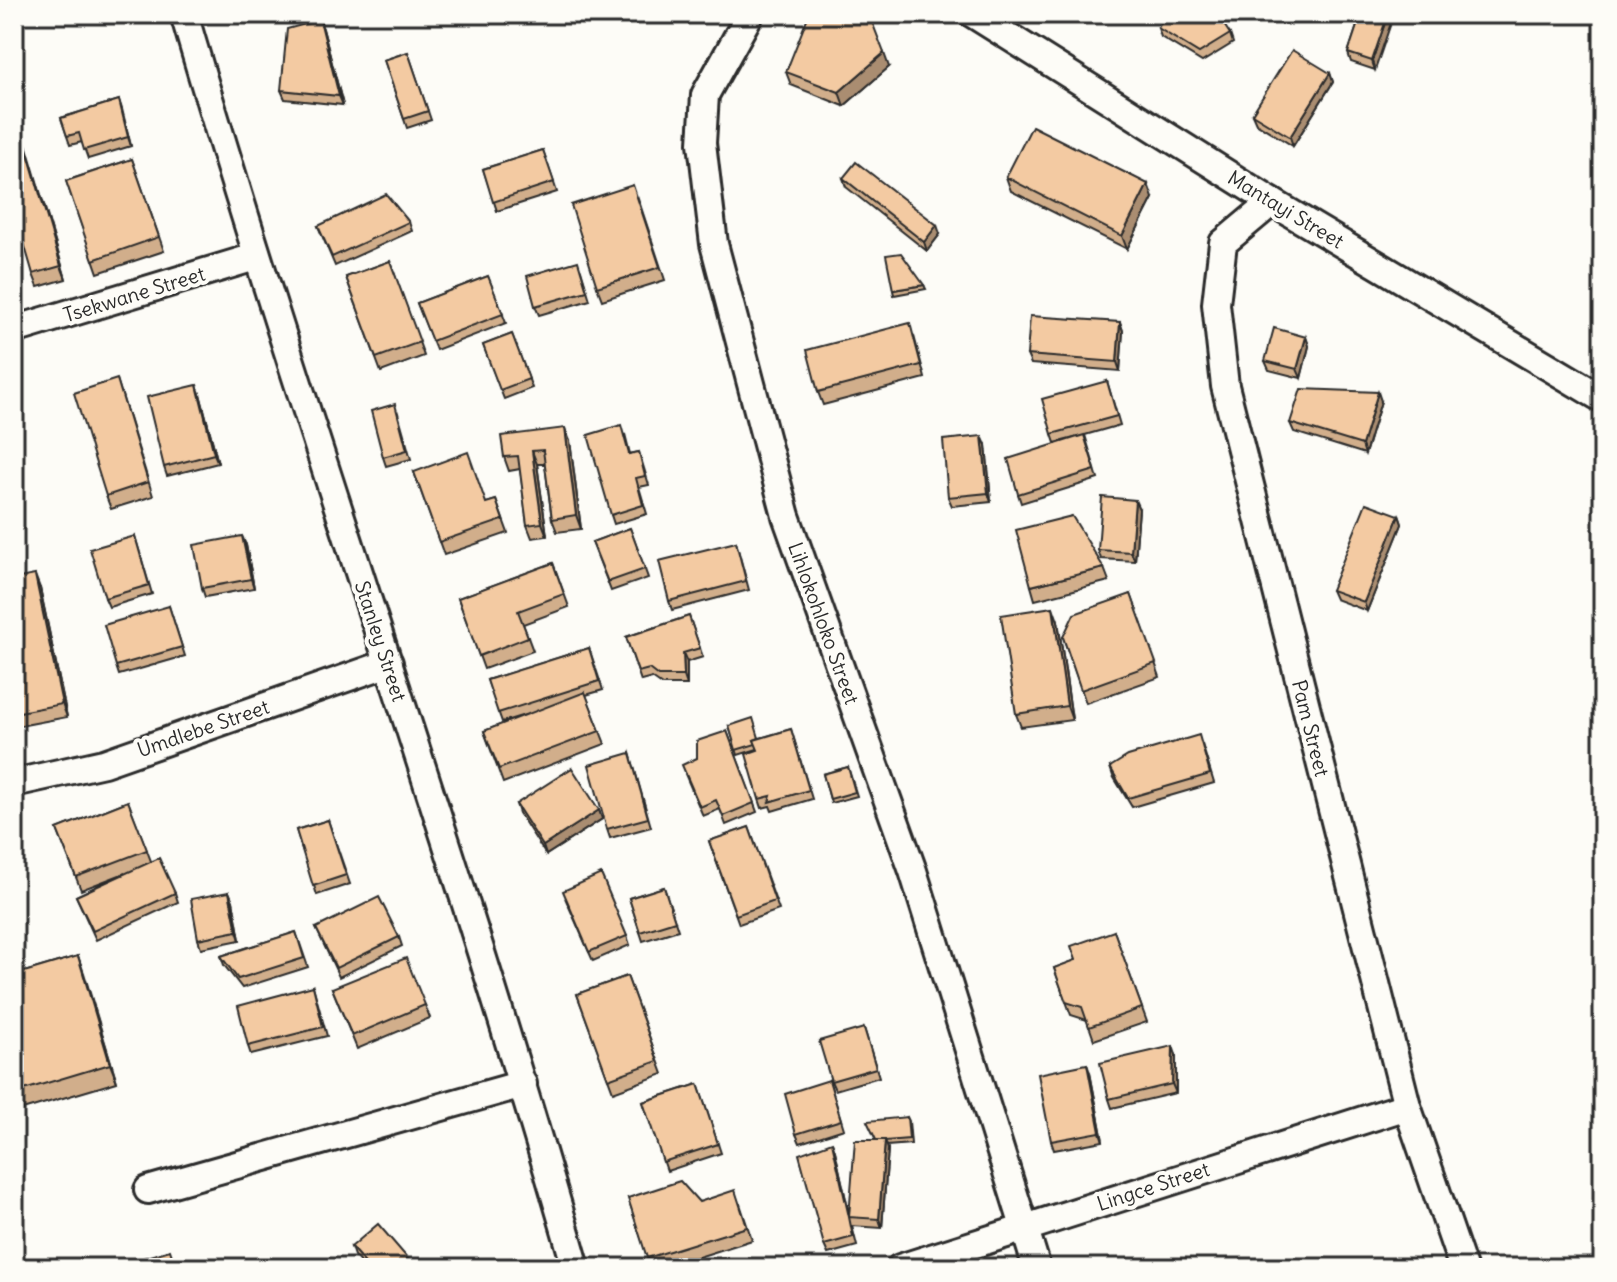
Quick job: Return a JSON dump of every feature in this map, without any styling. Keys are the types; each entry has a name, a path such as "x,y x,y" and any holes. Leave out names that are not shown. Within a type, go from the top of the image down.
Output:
{"street":[{"name":"Stanley Street","path":"184,14 255,257 523,1084 576,1268"},
{"name":"Lihlokohloko Street","path":"750,14 705,95 702,143 714,244 786,516 913,871 1037,1268"},
{"name":"Mantayi Street","path":"973,14 1272,202 1603,399"},
{"name":"Pam Street","path":"1272,202 1223,243 1216,304 1225,386 1407,1106 1463,1268"},
{"name":"Tsekwane Street","path":"14,330 255,257"},
{"name":"Umdlebe Street","path":"14,783 104,763 389,663"},
{"path":"148,1190 523,1084"},
{"name":"Lingce Street","path":"900,1268 1407,1106"}],"building":[{"path":"809,14 869,14 884,53 839,92 786,72"},
{"path":"1166,14 1217,14 1230,34 1199,53 1158,28"},
{"path":"1361,14 1388,14 1372,61 1348,53"},
{"path":"320,20 339,96 281,90 287,29"},
{"path":"1292,50 1330,73 1290,137 1252,114"},
{"path":"408,52 428,111 404,119 384,60"},
{"path":"119,100 128,137 84,150 79,133 67,136 61,118"},
{"path":"1032,126 1148,184 1122,236 1006,177"},
{"path":"21,130 61,266 33,274 14,209 14,133"},
{"path":"543,150 554,182 493,202 483,169"},
{"path":"132,159 159,237 93,260 66,181"},
{"path":"856,162 937,225 924,242 843,178"},
{"path":"633,185 660,267 597,287 571,205"},
{"path":"386,194 409,222 332,257 318,226"},
{"path":"901,253 924,285 893,290 886,255"},
{"path":"390,261 420,342 376,358 346,277"},
{"path":"578,261 587,291 535,306 527,276"},
{"path":"488,276 503,314 432,341 417,303"},
{"path":"1030,316 1120,322 1117,362 1027,355"},
{"path":"910,323 921,365 818,392 807,350"},
{"path":"1274,328 1306,337 1297,369 1265,361"},
{"path":"512,334 529,379 500,390 483,345"},
{"path":"117,379 148,482 106,496 74,393"},
{"path":"1107,381 1117,416 1052,434 1042,399"},
{"path":"197,385 214,454 164,467 147,397"},
{"path":"1301,389 1378,392 1362,445 1290,423"},
{"path":"395,404 407,450 383,457 371,411"},
{"path":"621,425 629,454 639,452 645,476 636,478 643,505 611,515 588,435"},
{"path":"565,428 576,515 552,519 543,450 532,451 542,523 527,525 518,456 504,457 501,436"},
{"path":"1084,435 1095,470 1018,494 1008,459"},
{"path":"982,436 988,493 948,497 943,440"},
{"path":"468,452 486,503 496,500 503,520 439,542 414,472"},
{"path":"1102,497 1135,500 1131,552 1098,550"},
{"path":"1366,503 1399,515 1364,602 1331,590"},
{"path":"1072,516 1104,568 1031,586 1016,530"},
{"path":"630,528 645,569 608,582 592,542"},
{"path":"135,536 149,585 105,598 90,549"},
{"path":"242,536 251,579 202,588 194,545"},
{"path":"736,542 746,581 669,601 659,561"},
{"path":"553,563 564,594 518,611 528,637 479,656 458,598"},
{"path":"35,575 62,704 14,713 14,579"},
{"path":"1131,594 1156,663 1081,690 1063,637 1074,614"},
{"path":"169,606 182,647 116,666 104,625"},
{"path":"1053,607 1067,706 1016,714 1001,615"},
{"path":"689,616 700,648 683,653 684,676 658,676 649,669 638,672 626,637"},
{"path":"589,648 599,681 498,713 487,680"},
{"path":"585,692 600,731 499,769 484,731"},
{"path":"753,718 759,738 754,740 756,744 736,750 729,726"},
{"path":"791,729 809,790 769,802 771,796 759,799 746,754 758,750 754,740"},
{"path":"727,731 754,803 723,816 716,800 700,807 682,765 697,758 697,741"},
{"path":"1199,735 1210,774 1128,798 1110,767 1128,756"},
{"path":"630,753 648,818 607,829 589,765"},
{"path":"848,767 855,792 830,799 823,774"},
{"path":"572,768 599,810 543,846 516,804"},
{"path":"128,801 147,850 76,877 57,829"},
{"path":"328,820 346,875 313,886 296,830"},
{"path":"749,827 775,901 736,915 709,841"},
{"path":"159,858 175,893 93,931 76,896"},
{"path":"601,874 627,936 589,952 563,891"},
{"path":"664,887 675,921 640,932 629,898"},
{"path":"229,892 237,931 198,939 191,899"},
{"path":"379,897 399,937 336,968 316,928"},
{"path":"1114,931 1142,1008 1089,1027 1082,1007 1066,1002 1054,968 1076,960 1071,946"},
{"path":"296,932 304,958 238,979 221,956"},
{"path":"78,956 110,1064 14,1093 14,975"},
{"path":"406,958 425,1005 352,1036 332,988"},
{"path":"627,976 658,1061 608,1079 577,994"},
{"path":"313,986 323,1027 248,1046 238,1006"},
{"path":"864,1028 876,1068 831,1081 819,1041"},
{"path":"1173,1046 1172,1084 1109,1099 1100,1063"},
{"path":"1087,1064 1100,1132 1051,1141 1038,1074"},
{"path":"829,1080 841,1120 796,1134 785,1094"},
{"path":"698,1084 718,1144 663,1162 643,1102"},
{"path":"907,1117 909,1139 876,1140 867,1121"},
{"path":"855,1140 885,1140 879,1219 849,1217"},
{"path":"832,1142 853,1237 824,1245 799,1154"},
{"path":"680,1181 699,1202 735,1190 747,1227 647,1258 628,1198"},
{"path":"378,1224 416,1268 369,1268 351,1247"},
{"path":"170,1250 176,1268 147,1268 143,1258"},
{"path":"329,1259 337,1268 318,1268"},
{"path":"1149,1260 1151,1268 1124,1268"}]}
